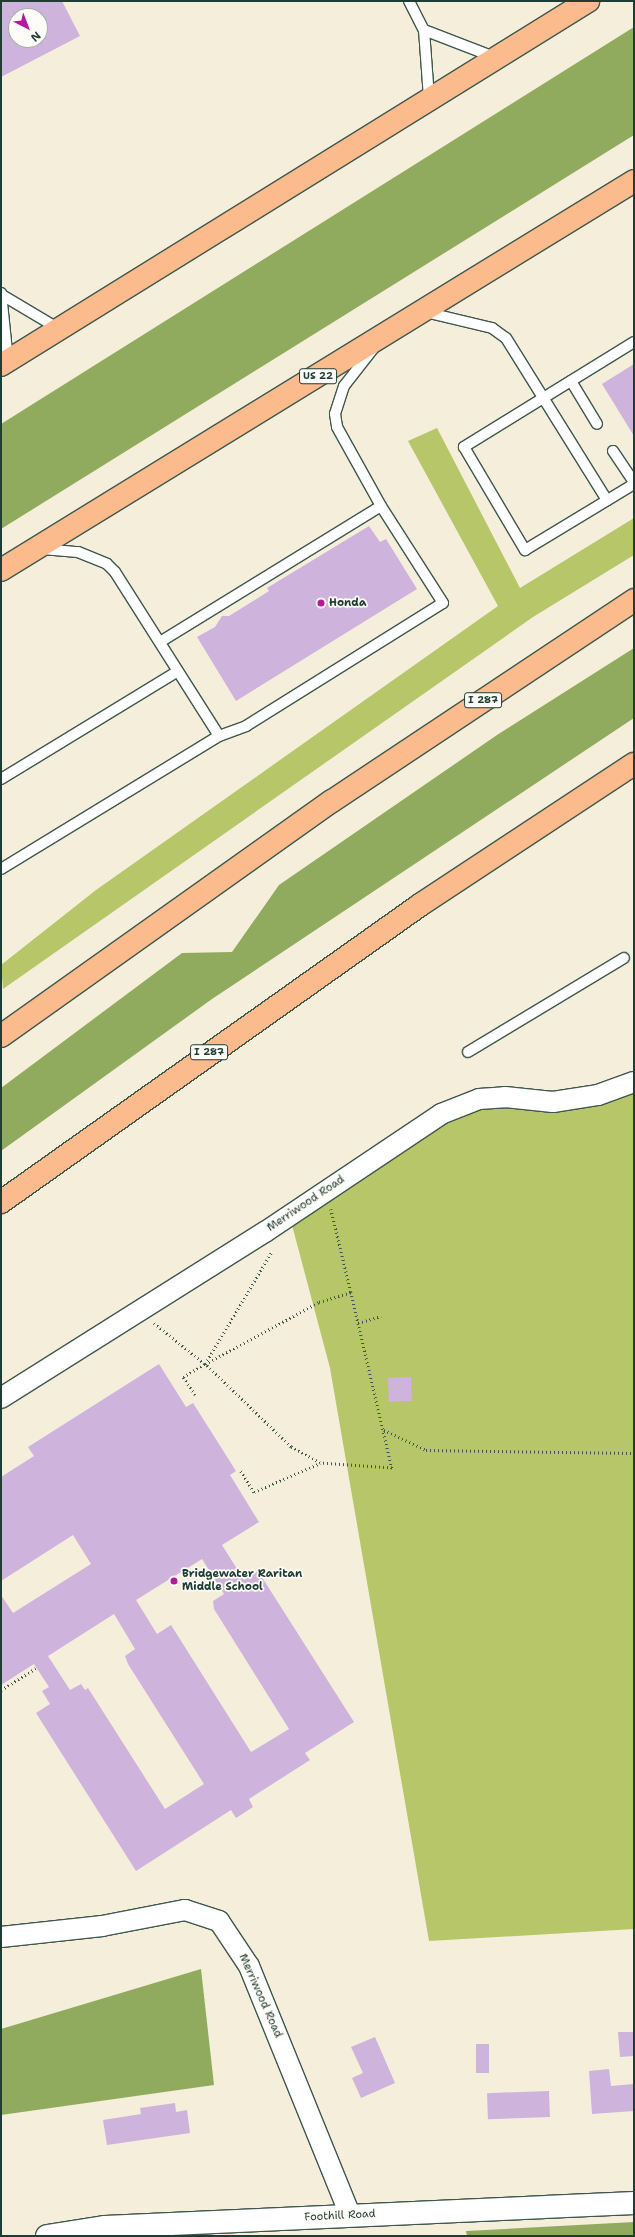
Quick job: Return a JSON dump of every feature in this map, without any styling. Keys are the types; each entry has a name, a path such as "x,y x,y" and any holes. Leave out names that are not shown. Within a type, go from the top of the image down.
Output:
{"highway":[{"path":"5,363 494,57 588,1"},
{"name":"US 22","path":"1,570 634,181"},
{"name":"I 287","path":"1,1036 332,801 634,600"},
{"name":"I 287","path":"1,1202 420,905 634,764"}],"street":[{"name":"Merriwood Road","path":"1,1398 265,1232 442,1114 479,1098 505,1096 552,1102 598,1095 634,1082"},
{"name":"Merriwood Road","path":"1,1937 102,1926 156,1913 185,1910 203,1913 219,1921 230,1933 249,1966 350,2215"},
{"name":"Foothill Road","path":"47,2236 105,2227 634,2203"}],"lane":[{"path":"409,1 424,30 429,98"},
{"path":"424,30 494,57"},
{"path":"2,294 59,329"},
{"path":"2,294 5,363"},
{"path":"421,311 492,328 506,338 545,396 607,500"},
{"path":"1,869 219,736 246,726 443,603 381,506 337,427 335,414 344,386 383,336"},
{"path":"613,451 634,483 525,550 464,447 634,342"},
{"path":"571,381 597,424"},
{"path":"160,642 381,506"},
{"path":"37,548 78,552 107,564 160,642 219,736"},
{"path":"1,779 178,671"},
{"path":"468,1052 624,958"}],"path":[{"path":"150,1320 205,1364 290,1447 320,1463 392,1468 330,1205 324,1209"},
{"path":"205,1364 276,1244"},
{"path":"195,1395 183,1377 319,1302 351,1292"},
{"path":"358,1323 381,1316"},
{"path":"384,1430 426,1450 634,1453"},
{"path":"241,1471 254,1492 320,1463"},
{"path":"1,1690 36,1668"}],"green space":[{"path":"634,27 634,135 1,529 1,424"},
{"path":"437,428 520,588 634,518 634,555 533,617 3,989 1,965 96,890 498,606 408,441"},
{"path":"634,648 634,718 212,999 1,1151 1,1088 182,953 232,952 279,885 497,735"},
{"path":"634,1083 634,1929 429,1941 330,1368 288,1210 464,1101 624,1089"},
{"path":"201,1969 214,2085 1,2115 1,2029"},
{"path":"634,2222 634,2236 467,2236 466,2231"}],"building":[{"path":"1,1 62,1 80,36 1,77"},
{"path":"634,364 634,436 602,384"},
{"name":"Honda","path":"369,526 380,542 386,539 417,589 236,701 197,637 215,627 222,616 229,616 269,591 267,588"},
{"path":"159,1364 186,1407 193,1403 236,1471 230,1475 259,1522 222,1545 244,1580 258,1571 354,1722 305,1753 310,1760 249,1799 253,1807 236,1818 231,1810 136,1871 36,1713 50,1704 42,1691 49,1687 34,1664 1,1685 1,1595 13,1613 91,1564 73,1535 1,1581 1,1477 34,1456 28,1447","holes":["202,1559 224,1594 213,1601 214,1609 289,1729 251,1752 171,1625 157,1634 136,1600","114,1614 135,1649 125,1656 128,1664 204,1784 165,1809 88,1688 85,1690 81,1684 70,1690 48,1656"]},
{"path":"411,1377 412,1401 389,1402 388,1378"},
{"path":"618,2032 634,2032 634,2056 620,2057"},
{"path":"375,2037 395,2083 361,2098 352,2078 363,2073 351,2047"},
{"path":"476,2044 489,2044 489,2073 476,2073"},
{"path":"609,2069 611,2086 633,2084 634,2111 592,2114 589,2071"},
{"path":"549,2091 550,2117 488,2119 487,2093"},
{"path":"175,2103 176,2112 187,2110 190,2133 107,2145 103,2120 141,2114 140,2108"}],"place":[{"name":"Honda","path":"321,603"},
{"name":"Bridgewater Raritan Middle School","path":"174,1581"}]}
